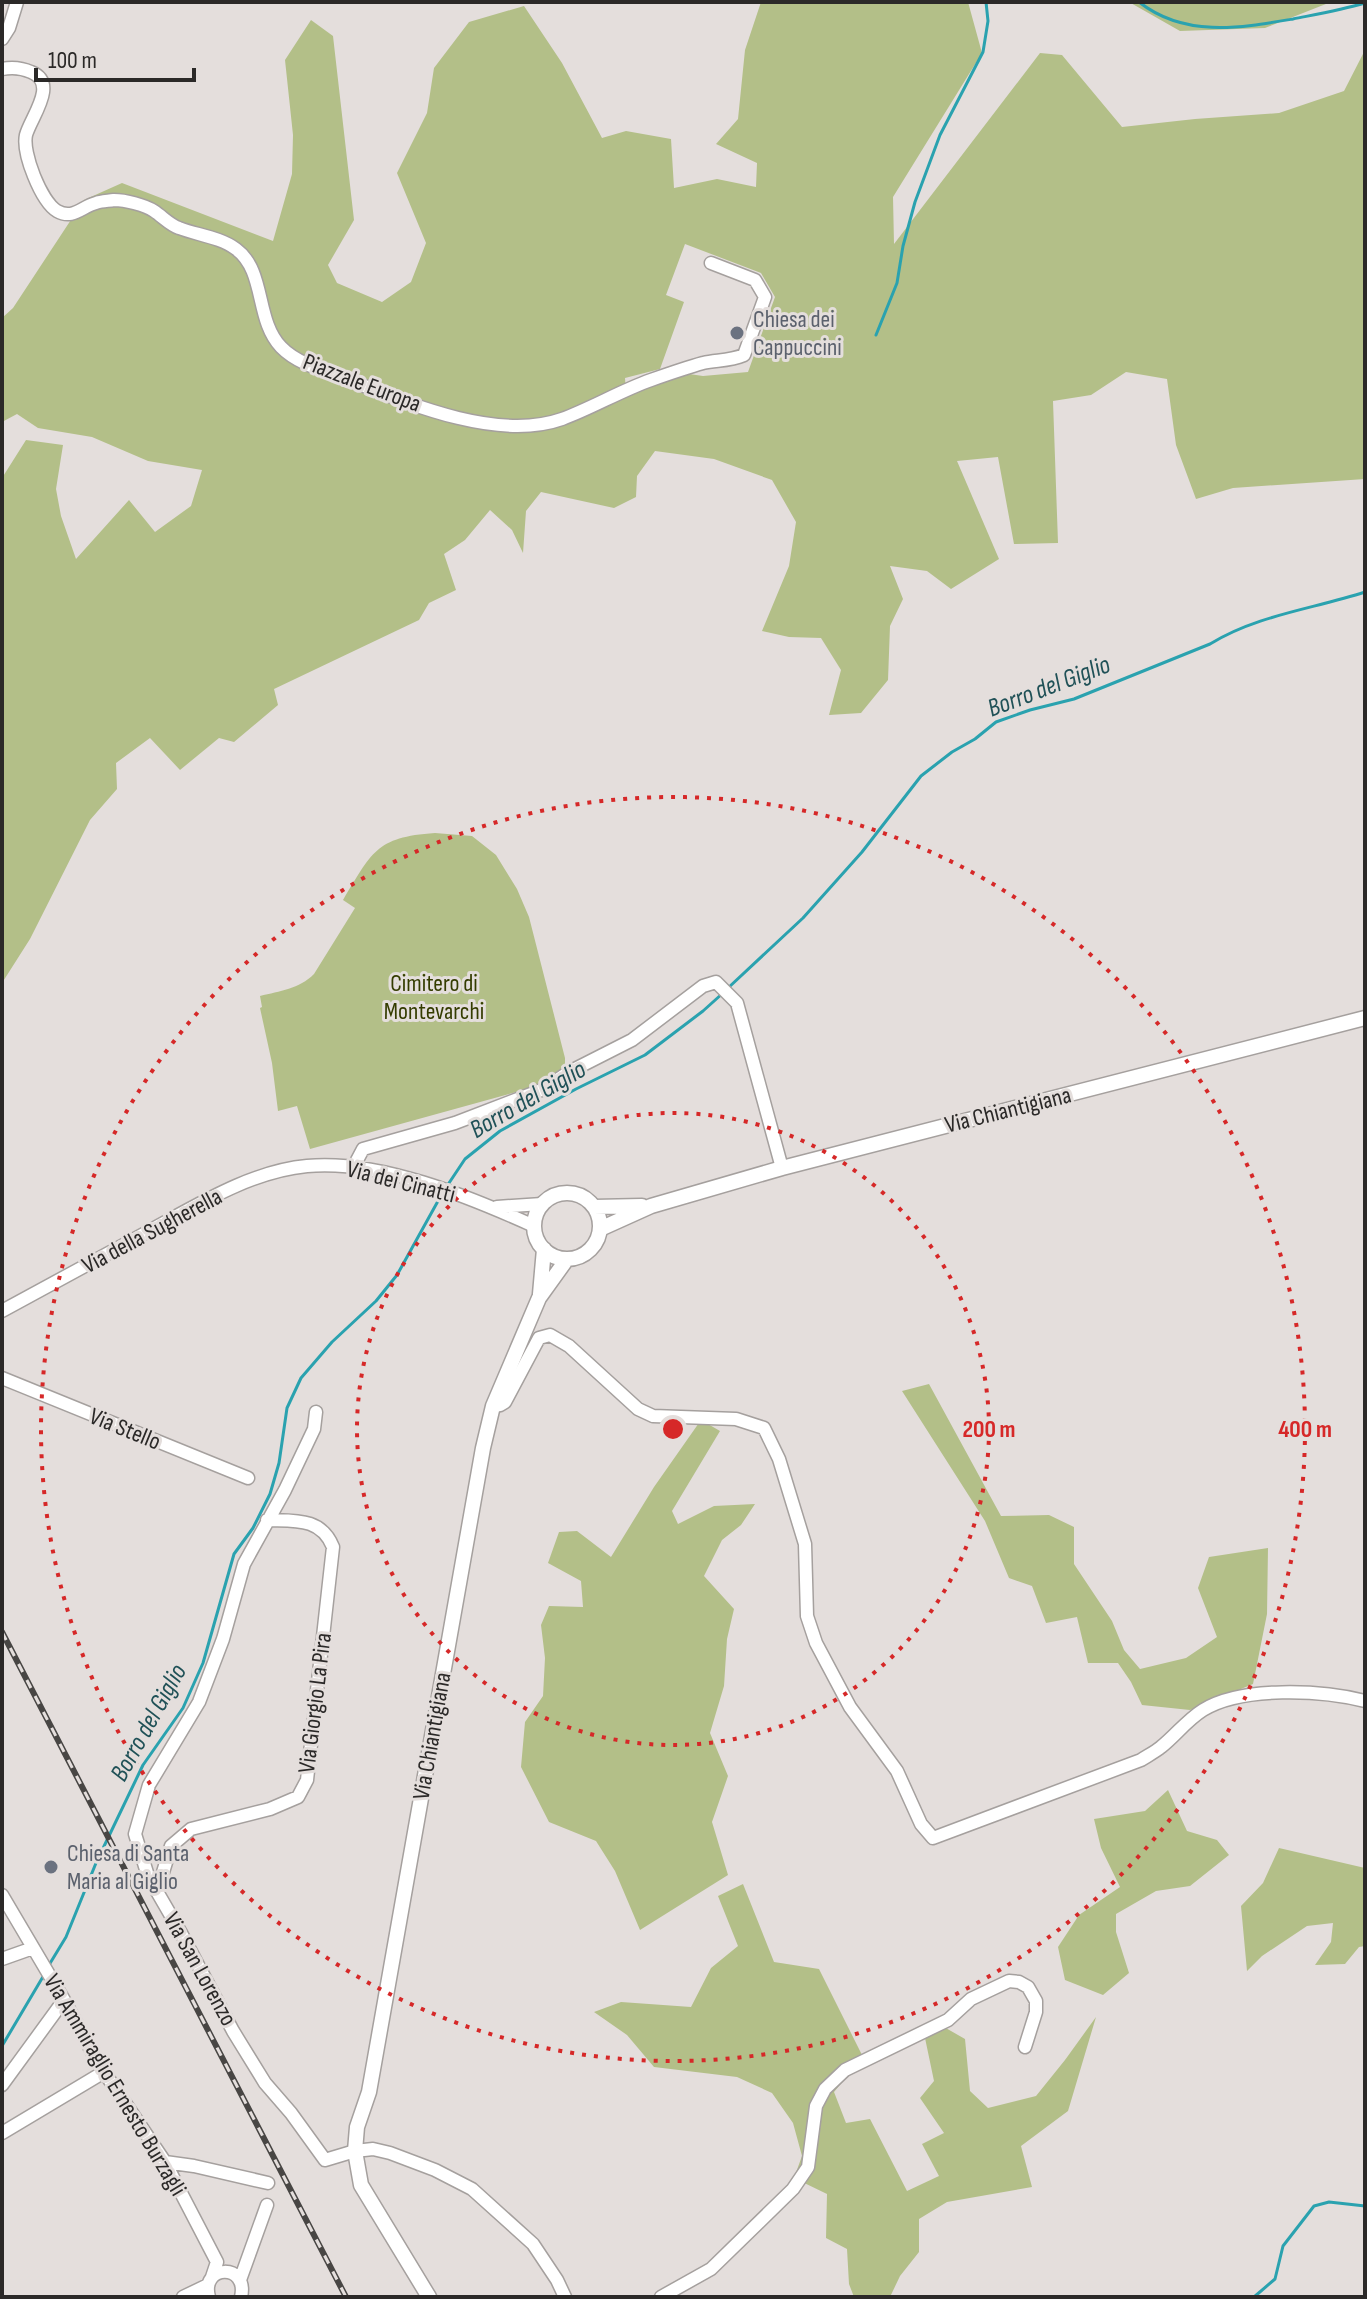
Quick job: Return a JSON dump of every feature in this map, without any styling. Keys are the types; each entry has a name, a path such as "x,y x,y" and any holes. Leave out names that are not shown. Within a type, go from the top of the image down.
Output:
{"main road":[{"name":"Via Chiantigiana","path":"355,2151 357,2127 369,2092 472,1508 493,1406 539,1298 567,1259 586,1253 598,1238 600,1229 651,1206 782,1168 1365,1018"},
{"name":"Via Chiantigiana","path":"542,1204 559,1194 569,1193 587,1199 594,1207 651,1206"},
{"path":"534,1226 542,1204"},
{"path":"594,1207 600,1229"},
{"name":"Via Chiantigiana","path":"534,1226 538,1242 544,1249 539,1298"},
{"path":"544,1249 567,1259"},
{"path":"355,2151 361,2185 429,2297"}],"street":[{"path":"2,39 17,2"},
{"name":"Piazzale Europa","path":"2,69 23,68 39,75 42,81 44,91 26,135 25,150 46,201 54,208 61,213 74,214 96,203 118,200 151,209 176,227 237,249 247,261 268,328 281,347 298,359 399,400 457,418 484,425 541,424 561,419 628,388 705,363 744,355 765,297 755,280 711,263"},
{"path":"354,1166 363,1149 455,1123 544,1089 569,1072 632,1040 703,986 716,982 737,1003 782,1168"},
{"name":"Via dei Cinatti","path":"307,1166 354,1166 427,1185 493,1207 534,1226"},
{"name":"Via della Sugherella","path":"2,1311 214,1197 264,1176 307,1166"},
{"path":"493,1207 542,1204"},
{"path":"493,1406 505,1402 539,1338 550,1335 569,1346 638,1409 653,1416 736,1419 764,1428 779,1459 805,1544 807,1616 816,1643 850,1707 897,1771 921,1824 933,1838 1141,1760 1160,1748 1203,1710 1225,1700 1264,1693 1313,1694 1365,1701"},
{"name":"Via Stello","path":"2,1378 248,1478"},
{"name":"Via San Lorenzo","path":"316,1412 314,1429 244,1564 223,1639 199,1702 149,1785 135,1834 148,1876 257,2070 325,2160 355,2151"},
{"name":"Via Giorgio La Pira","path":"157,1892 171,1846 191,1829 270,1809 298,1797 307,1780 333,1547 328,1536 308,1521 267,1520"},
{"name":"Via Ammiraglio Ernesto Burzagli","path":"2,1895 104,2072 165,2162 217,2262 209,2289"},
{"path":"2,1926 16,1918"},
{"path":"2,1959 35,1952"},
{"path":"661,2297 711,2269 793,2189 808,2167 816,2106 825,2089 845,2070 948,2020 971,1999 1009,1981 1028,1987 1036,2001 1036,2012 1025,2047"},
{"path":"2,2085 64,2000"},
{"path":"2,2133 104,2072"},
{"path":"355,2151 373,2149 390,2153 435,2170 472,2189 533,2244 565,2297"},
{"path":"165,2162 268,2183"},
{"path":"242,2291 267,2205"},
{"name":"Via Ammiraglio Ernesto Burzagli","path":"209,2289 216,2274 227,2272 236,2276 242,2291"}],"green space":[{"path":"761,2 968,2 982,53 893,197 894,244 1040,53 1062,55 1122,127 1279,113 1344,91 1365,50 1365,479 1233,488 1196,499 1176,445 1167,379 1126,372 1091,395 1053,401 1058,543 1014,544 998,457 957,461 999,559 951,589 927,571 890,566 903,599 890,626 888,680 861,713 829,715 841,670 821,638 789,637 762,631 789,566 796,522 772,480 714,459 655,451 637,476 636,497 614,508 541,492 526,511 523,553 512,530 490,510 465,540 444,554 456,590 429,603 419,620 274,689 278,705 234,742 219,738 180,770 150,738 116,763 117,789 90,820 30,939 2,983 2,478 26,440 63,445 56,489 61,516 76,559 129,500 155,532 191,506 202,470 148,461 92,437 38,428 17,414 2,422 2,318 13,308 84,200 122,183 273,241 292,174 293,135 285,60 311,20 333,36 354,220 328,265 337,283 382,302 411,282 426,243 397,173 427,113 434,68 469,22 524,6 562,63 602,138 626,131 671,139 674,188 717,179 756,187 757,163 716,144 738,119 745,50","holes":["685,244 761,273 775,297 748,372 703,376 682,373 626,394 625,378 660,369 684,302 666,295"]},
{"path":"1129,2 1331,2 1265,28 1180,31"},
{"name":"Cimitero di Montevarchi","path":"435,833 472,836 496,855 517,889 529,917 565,1068 548,1081 527,1089 310,1149 297,1106 278,1111 260,996 296,986 314,974 355,908 343,900 377,850 399,839"},
{"path":"929,1384 1001,1516 1049,1515 1074,1527 1074,1564 1112,1621 1124,1650 1140,1669 1186,1658 1217,1637 1198,1588 1209,1557 1268,1548 1267,1614 1253,1684 1190,1710 1142,1705 1118,1663 1088,1663 1077,1617 1046,1623 1032,1586 1009,1578 985,1521 902,1391"},
{"path":"701,1420 720,1431 672,1511 678,1524 714,1506 755,1504 741,1525 722,1540 704,1576 734,1609 727,1639 724,1686 710,1733 728,1776 712,1822 728,1875 640,1930 615,1871 596,1841 549,1822 521,1767 525,1722 543,1696 545,1658 541,1625 549,1606 583,1607 581,1581 548,1563 559,1532 577,1531 611,1557 654,1487"},
{"path":"1168,1790 1187,1831 1217,1840 1229,1855 1190,1886 1156,1891 1116,1914 1116,1932 1129,1973 1103,1995 1065,1980 1058,1947 1079,1915 1120,1887 1101,1848 1094,1819 1145,1811"},
{"path":"1279,1848 1365,1868 1365,1946 1359,1947 1345,1964 1315,1965 1331,1942 1333,1923 1307,1926 1262,1956 1247,1971 1241,1906 1263,1883"},
{"path":"743,1884 774,1962 819,1969 863,2057 834,2092 846,2123 870,2119 907,2191 939,2176 922,2144 944,2133 920,2098 934,2081 925,2038 944,2027 965,2039 970,2091 988,2108 1036,2096 1096,2017 1068,2111 1021,2146 1032,2187 947,2202 919,2219 919,2252 900,2276 890,2297 854,2297 849,2284 847,2249 826,2238 827,2194 794,2178 802,2156 793,2123 772,2093 737,2077 654,2067 627,2035 594,2012 621,2002 691,2007 711,1968 738,1946 718,1896"}],"waterway":[{"path":"876,335 897,283 915,202 940,135 983,52 988,21 986,2"},
{"path":"1139,2 1175,21 1213,27 1273,22 1365,3"},
{"name":"Borro del Giglio","path":"728,988 803,918 862,852 921,776 996,722 1074,699 1247,626 1365,592"},
{"name":"Borro del Giglio","path":"447,1186 465,1159 500,1131 645,1055 723,993"},
{"name":"Borro del Giglio","path":"49,1965 66,1937 96,1863 143,1765 183,1708 203,1663 234,1554 253,1528 270,1494 279,1463 287,1408 301,1378 397,1275 443,1192"},
{"name":"Borro del Giglio","path":"2,2046 44,1975"},
{"path":"1254,2297 1275,2279 1283,2246 1314,2206 1329,2202 1365,2206"}],"railway":[{"path":"2,1632 346,2297"}],"place":[{"name":"Chiesa dei Cappuccini","path":"737,333"},
{"name":"Chiesa di Santa Maria al Giglio","path":"51,1867"}]}
